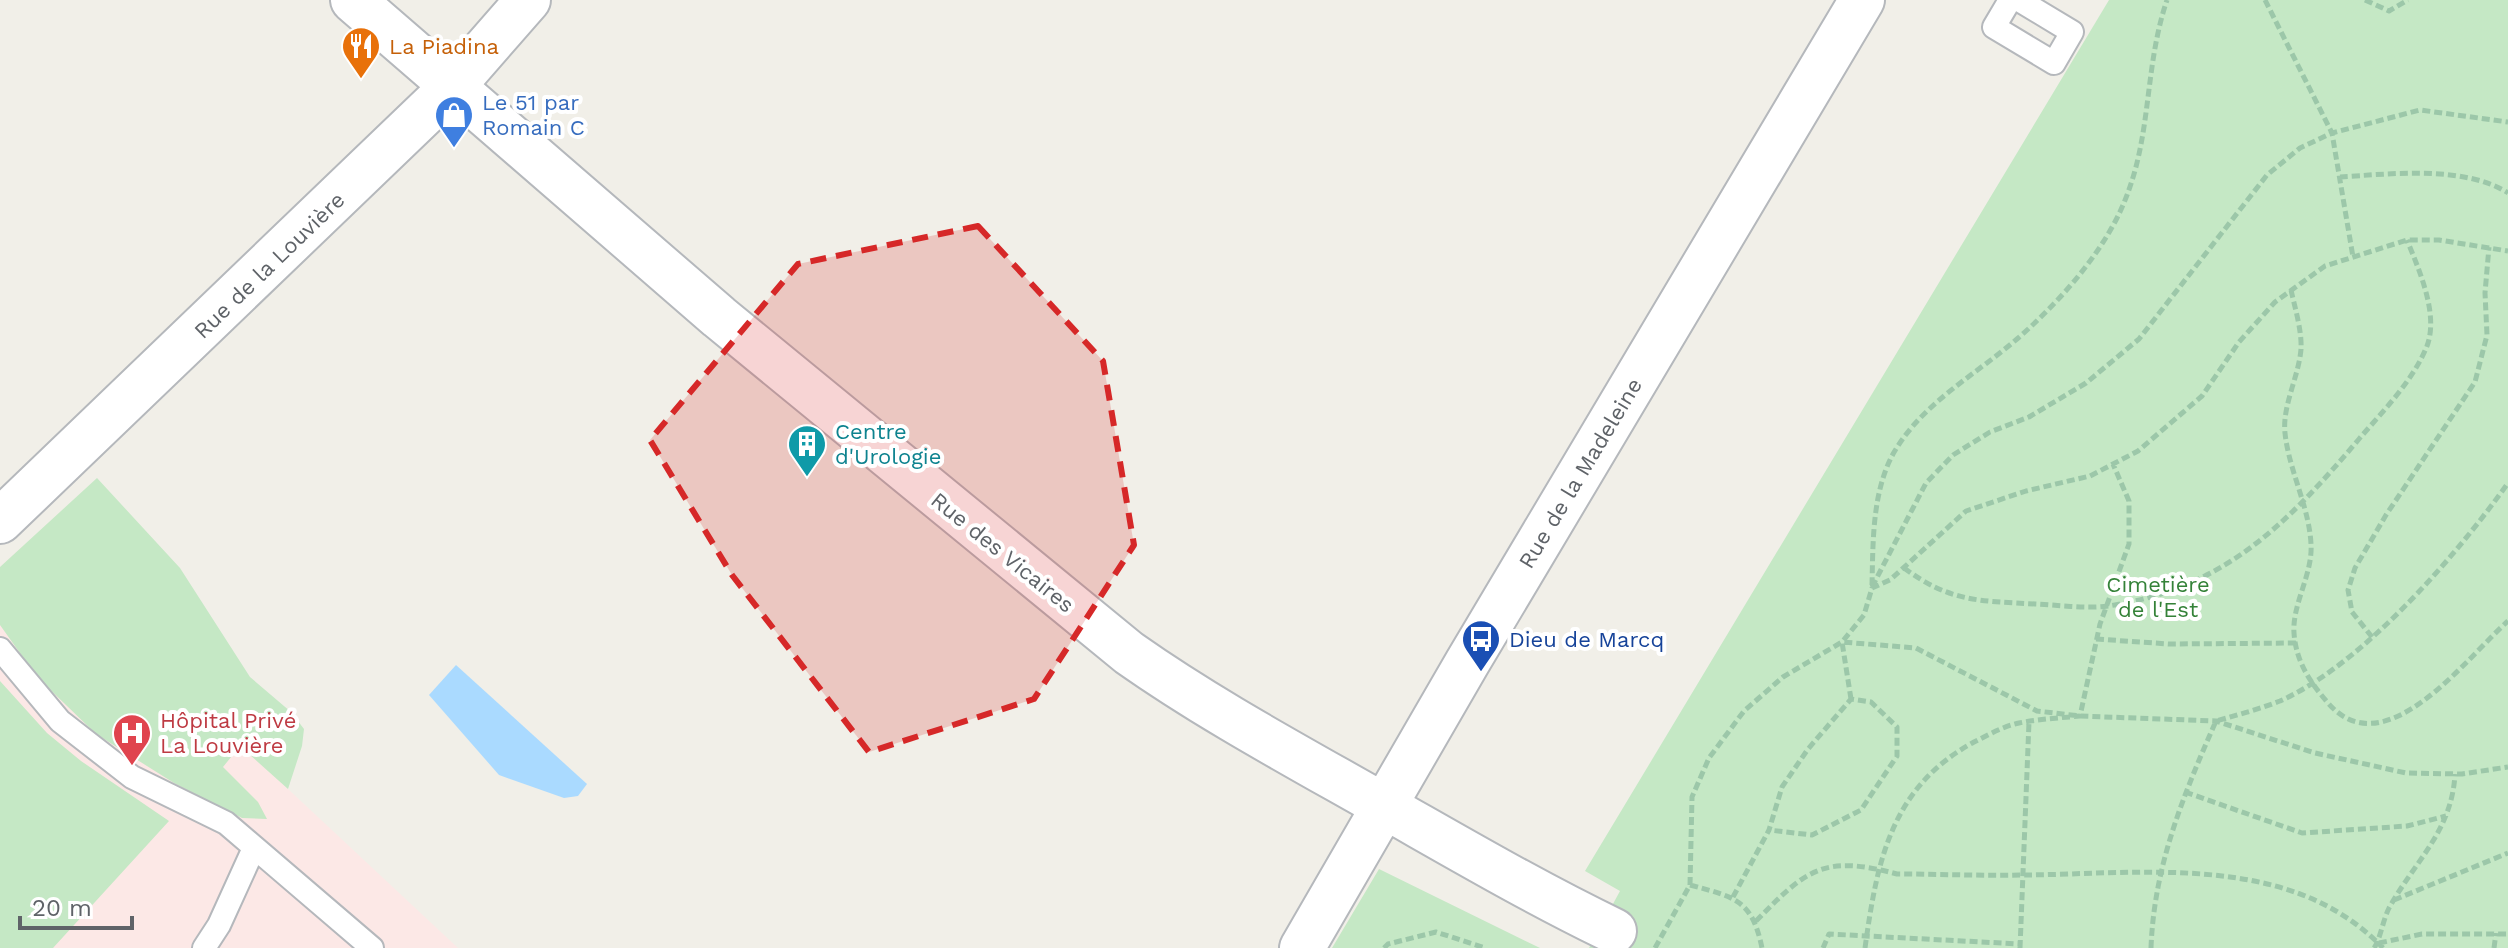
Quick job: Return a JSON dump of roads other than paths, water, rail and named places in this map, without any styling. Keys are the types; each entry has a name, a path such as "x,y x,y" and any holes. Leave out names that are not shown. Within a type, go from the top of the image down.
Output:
{"street":[{"name":"Rue des Vicaires","path":"353,0 730,326 1095,628 1198,699 1561,906 1614,931"},
{"name":"Rue de la Louvière","path":"0,521 452,87 528,0"},
{"name":"Rue de la Madeleine","path":"1302,948 1467,663 1862,0"}],"lane":[{"path":"2010,0 1994,27 2054,63 2072,32 2019,0"},
{"path":"0,649 60,721 132,777 226,823 372,948"},
{"path":"204,948 219,925 254,848"},
{"path":"215,948 219,925"}],"water":[{"path":"456,665 587,784 578,796 564,798 499,775 429,695"}],"place":[{"name":"La Piadina","path":"361,80"},
{"name":"Le 51 par Romain C","path":"454,149"},
{"name":"Centre d'Urologie","path":"807,478"},
{"name":"Dieu de Marcq","path":"1481,673"},
{"name":"Hôpital Privé La Louvière","path":"132,767"}],"park label":[{"name":"Cimetière de l'Est","path":"2158,596"}]}
